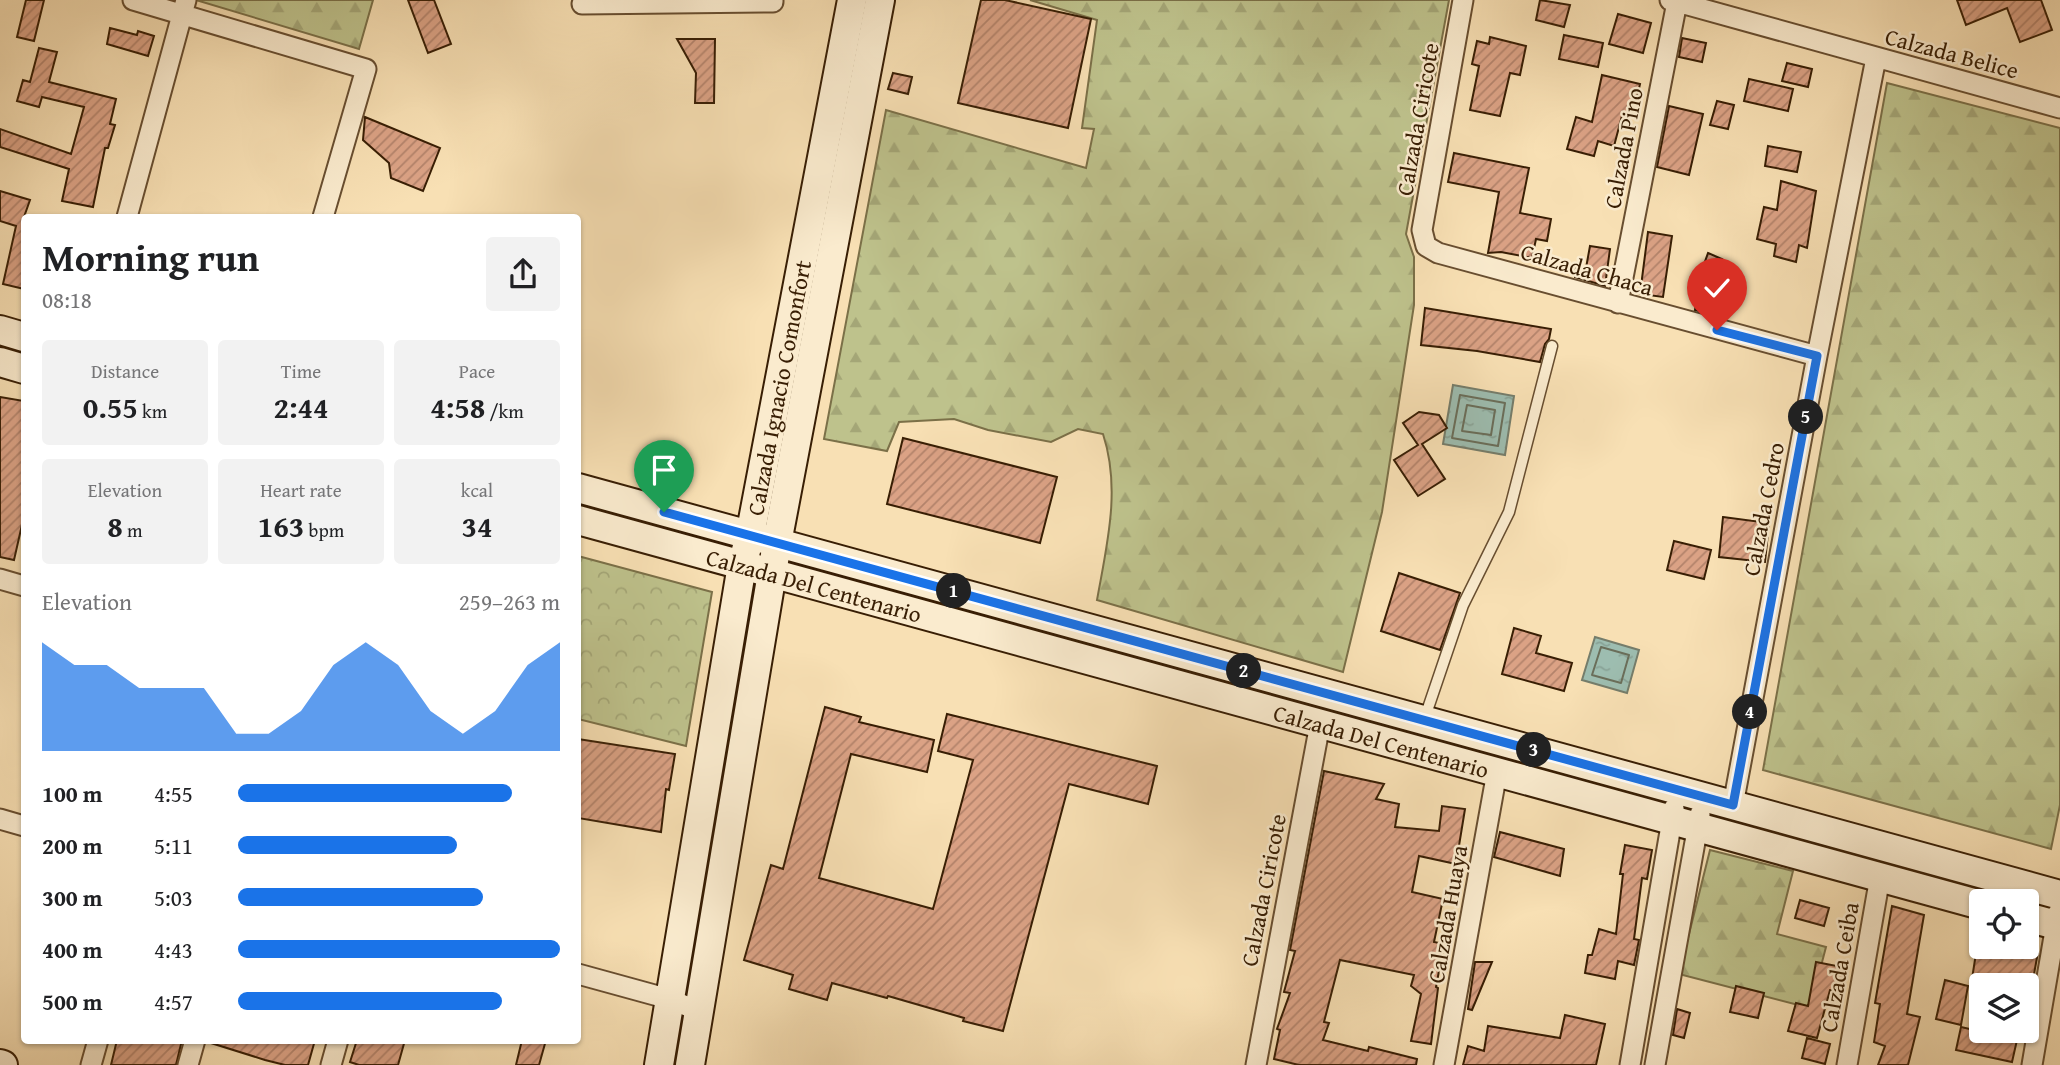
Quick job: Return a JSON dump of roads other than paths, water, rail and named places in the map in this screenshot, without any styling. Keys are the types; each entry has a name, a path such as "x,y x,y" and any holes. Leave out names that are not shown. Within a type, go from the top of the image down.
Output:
{"main road":[{"name":"Calzada Ignacio Comonfort","path":"659,1065 742,565 750,536 852,0"},
{"name":"Calzada Ignacio Comonfort","path":"690,1065 777,543 880,0"},
{"path":"0,330 21,336"},
{"path":"0,362 21,368"},
{"name":"Calzada Del Centenario","path":"581,489 2060,893"},
{"name":"Calzada Del Centenario","path":"581,521 1969,902"},
{"path":"2039,921 2059,926"}],"street":[{"path":"133,0 185,7 366,69 324,214"},
{"path":"582,4 773,0"},
{"name":"Calzada Ciricote","path":"1426,246 1422,230 1462,0"},
{"name":"Calzada Belice","path":"1674,1 2060,108"},
{"name":"Calzada Pino","path":"1618,303 1674,1"},
{"path":"128,214 185,7"},
{"name":"Calzada Cedro","path":"1733,805 1876,58"},
{"name":"Calzada Chaca","path":"1426,246 1438,253 1817,356"},
{"path":"0,579 21,585"},
{"name":"Calzada Ciricote","path":"1256,1065 1320,724"},
{"name":"Calzada Huaya","path":"1444,1065 1497,772"},
{"path":"1655,1065 1684,824 1676,790"},
{"path":"1630,1065 1684,824 1704,797"},
{"path":"0,819 21,825"},
{"name":"Calzada Ceiba","path":"1847,1065 1880,877"},
{"path":"2032,1065 2059,926 2060,893"},
{"path":"581,975 669,999 699,1011"},
{"path":"91,1065 97,1044"},
{"path":"188,1065 194,1044"},
{"path":"331,1065 337,1044"}],"lane":[{"path":"1424,720 1463,605 1509,512 1552,346"}],"water":[{"path":"1453,385 1514,396 1505,455 1443,444"},
{"path":"1595,637 1639,650 1627,693 1582,680"}]}
